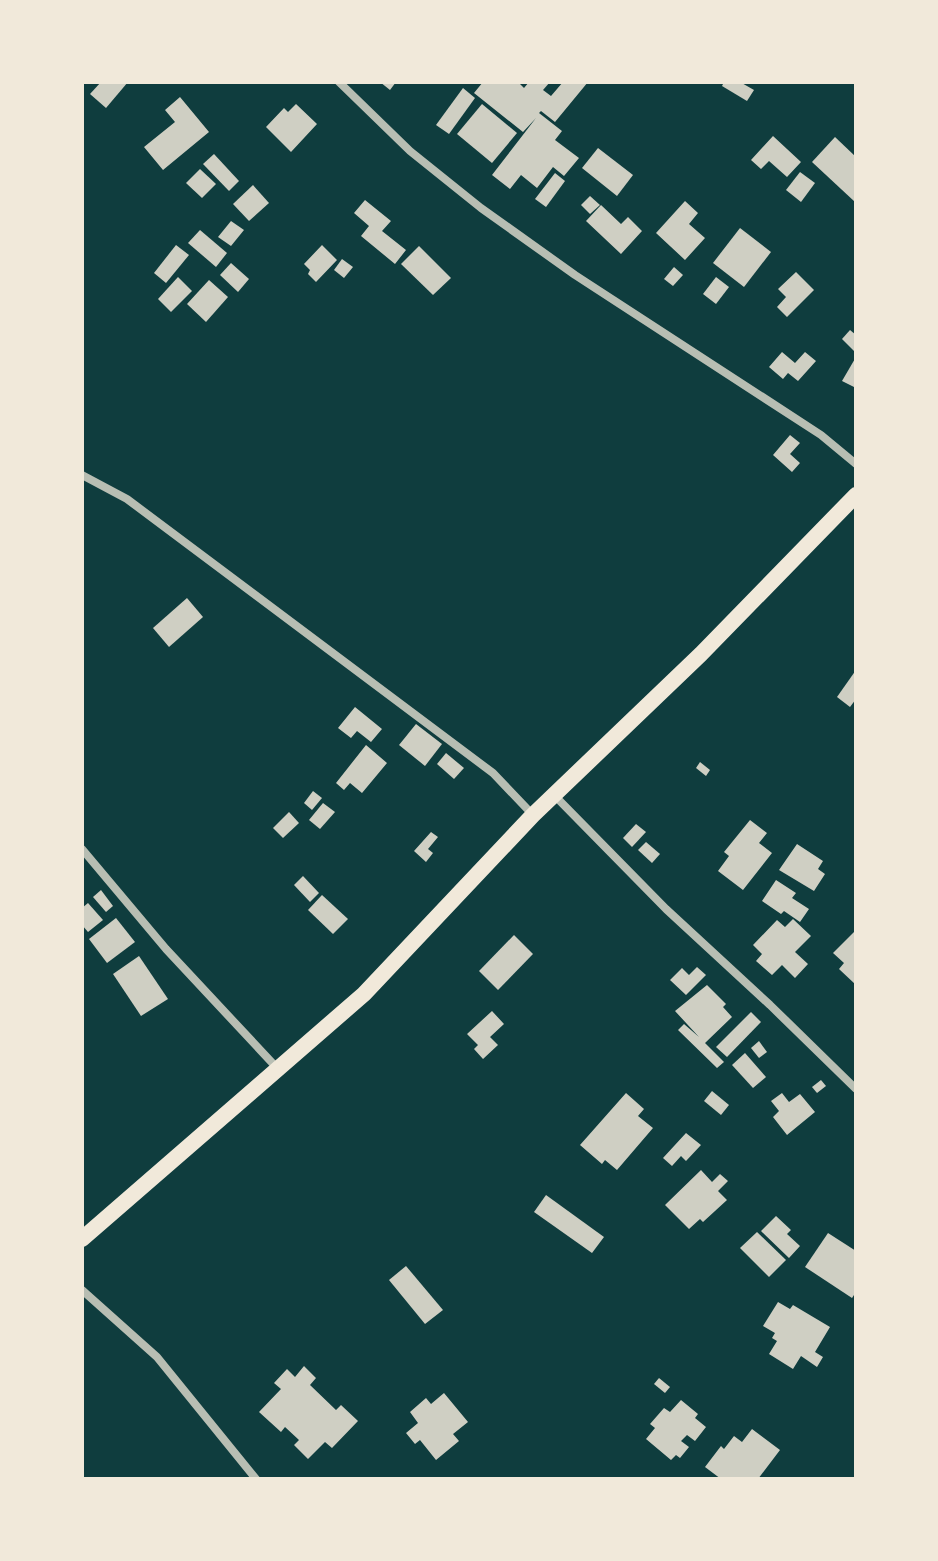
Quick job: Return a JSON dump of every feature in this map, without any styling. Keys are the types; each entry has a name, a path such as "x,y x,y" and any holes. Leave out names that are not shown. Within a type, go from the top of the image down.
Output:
{"main road":[{"path":"82,1239 364,994 533,815 701,654 856,495"}],"street":[{"path":"339,82 410,151 481,208 575,275 821,435 856,464"},
{"path":"82,475 127,499 493,773 533,815"},
{"path":"555,796 666,909 856,1089"},
{"path":"82,849 166,949 277,1068"},
{"path":"82,1290 157,1357 256,1479"}],"building":[{"path":"101,82 128,82 106,108 90,94"},
{"path":"380,82 396,82 390,90"},
{"path":"483,82 521,82 524,88 529,82 550,82 543,90 551,96 563,82 588,82 555,122 541,111 539,113 562,131 555,140 579,158 564,176 553,167 537,188 521,175 510,189 492,175 536,118 523,132 474,93"},
{"path":"724,82 740,82 754,90 747,101 722,86"},
{"path":"463,88 475,98 449,134 436,125"},
{"path":"180,97 209,132 163,170 144,147 175,122 165,110"},
{"path":"296,104 317,124 291,152 266,127 284,108 288,112"},
{"path":"482,104 517,133 492,163 457,134"},
{"path":"773,136 801,162 787,177 769,161 761,169 751,160"},
{"path":"835,137 856,157 855,202 812,162"},
{"path":"598,148 633,175 617,196 582,168"},
{"path":"214,154 239,181 229,191 203,164"},
{"path":"200,169 216,184 202,198 186,183"},
{"path":"800,172 815,183 801,202 786,190"},
{"path":"555,173 565,181 546,207 535,199"},
{"path":"253,185 269,203 249,221 233,204"},
{"path":"590,196 600,205 590,214 581,205"},
{"path":"365,200 391,221 382,231 406,250 395,264 361,236 369,226 354,213"},
{"path":"685,201 698,213 689,224 705,238 685,260 656,233"},
{"path":"601,205 621,224 628,217 642,231 621,254 586,221"},
{"path":"231,221 244,230 231,246 218,237"},
{"path":"740,228 771,252 744,287 713,263"},
{"path":"200,230 227,253 216,267 188,243"},
{"path":"176,245 189,255 166,283 154,273"},
{"path":"322,245 337,260 316,282 304,264"},
{"path":"419,246 451,278 433,295 401,264"},
{"path":"342,259 353,267 344,278 334,270"},
{"path":"231,263 249,279 238,292 220,275"},
{"path":"674,267 683,275 673,286 664,279"},
{"path":"796,272 814,290 787,317 777,307 786,297 778,289"},
{"path":"178,277 192,291 171,312 158,299"},
{"path":"716,277 729,287 716,304 703,294"},
{"path":"209,280 228,297 206,322 187,304"},
{"path":"850,330 856,335 854,351 842,339"},
{"path":"782,352 795,363 805,352 816,361 798,381 788,373 783,379 769,367"},
{"path":"856,357 856,383 854,387 842,381"},
{"path":"790,435 800,443 790,454 800,463 792,472 773,455"},
{"path":"187,598 203,617 169,647 153,628"},
{"path":"856,670 856,699 850,707 837,697"},
{"path":"355,707 382,729 371,742 357,731 351,738 338,728"},
{"path":"416,724 442,744 425,766 399,745"},
{"path":"366,745 387,763 362,793 350,783 344,790 336,783"},
{"path":"446,753 464,768 454,779 437,764"},
{"path":"700,762 710,770 706,776 696,768"},
{"path":"313,791 322,798 312,810 304,803"},
{"path":"323,803 335,812 320,829 309,820"},
{"path":"289,812 299,823 283,838 273,828"},
{"path":"750,820 767,833 759,843 772,853 743,890 718,871 729,856 724,852"},
{"path":"636,824 646,832 632,847 623,838"},
{"path":"431,832 438,837 428,849 433,853 426,862 414,851"},
{"path":"646,842 660,854 652,863 638,850"},
{"path":"797,844 823,861 818,869 825,874 814,891 779,870"},
{"path":"303,876 319,893 310,902 294,885"},
{"path":"776,880 796,893 792,898 809,909 800,922 762,901"},
{"path":"101,890 113,906 106,912 93,897"},
{"path":"322,895 348,919 333,934 308,910"},
{"path":"88,903 103,920 88,932 82,925 82,908"},
{"path":"116,918 135,942 107,963 89,939"},
{"path":"793,919 811,936 795,952 808,964 795,978 782,965 772,975 756,961 762,954 753,945 777,920 785,927"},
{"path":"856,930 856,985 839,969 844,963 833,953"},
{"path":"514,935 533,954 498,990 479,971"},
{"path":"139,956 168,999 141,1016 113,974"},
{"path":"697,967 706,975 686,995 670,980 682,968 689,975"},
{"path":"707,985 726,1004 723,1007 732,1017 705,1043 724,1062 717,1068 678,1030 684,1024 699,1037 675,1011"},
{"path":"492,1011 504,1024 490,1037 498,1045 483,1059 474,1049 478,1045 467,1034"},
{"path":"751,1012 761,1022 727,1057 716,1047"},
{"path":"759,1041 767,1052 759,1058 751,1048"},
{"path":"745,1053 766,1077 753,1088 732,1065"},
{"path":"821,1080 826,1086 817,1093 812,1087"},
{"path":"712,1091 729,1105 721,1115 704,1101"},
{"path":"626,1093 644,1109 638,1116 653,1128 617,1170 605,1160 602,1164 580,1145"},
{"path":"782,1093 789,1102 800,1094 815,1112 787,1135 773,1117 779,1111 771,1101"},
{"path":"686,1133 701,1145 686,1161 681,1156 672,1166 663,1158"},
{"path":"701,1170 712,1182 720,1174 728,1181 718,1191 727,1200 703,1222 700,1219 689,1229 665,1205"},
{"path":"546,1195 604,1237 592,1253 534,1212"},
{"path":"776,1216 791,1230 787,1234 800,1246 789,1258 761,1231"},
{"path":"757,1232 786,1260 769,1277 740,1248"},
{"path":"828,1233 856,1251 856,1292 852,1298 805,1267"},
{"path":"406,1266 443,1310 425,1324 389,1280"},
{"path":"778,1302 790,1309 793,1305 830,1327 815,1352 823,1357 817,1367 801,1356 793,1369 769,1354 777,1341 772,1338 775,1333 763,1326"},
{"path":"304,1366 316,1378 310,1385 336,1410 341,1405 358,1421 332,1448 325,1442 308,1459 294,1445 299,1440 285,1427 281,1432 259,1412 281,1389 274,1383 287,1369 295,1377"},
{"path":"659,1378 670,1387 665,1393 654,1384"},
{"path":"444,1393 468,1422 453,1434 459,1441 436,1460 420,1440 415,1444 406,1433 418,1423 410,1412 426,1398 431,1404"},
{"path":"681,1400 698,1414 695,1418 706,1427 695,1441 687,1435 681,1441 689,1447 680,1458 676,1455 671,1460 646,1439 655,1428 650,1424 664,1408 670,1412"},
{"path":"752,1429 780,1450 758,1479 721,1479 705,1467 721,1446 724,1449 734,1436 742,1442"}]}
